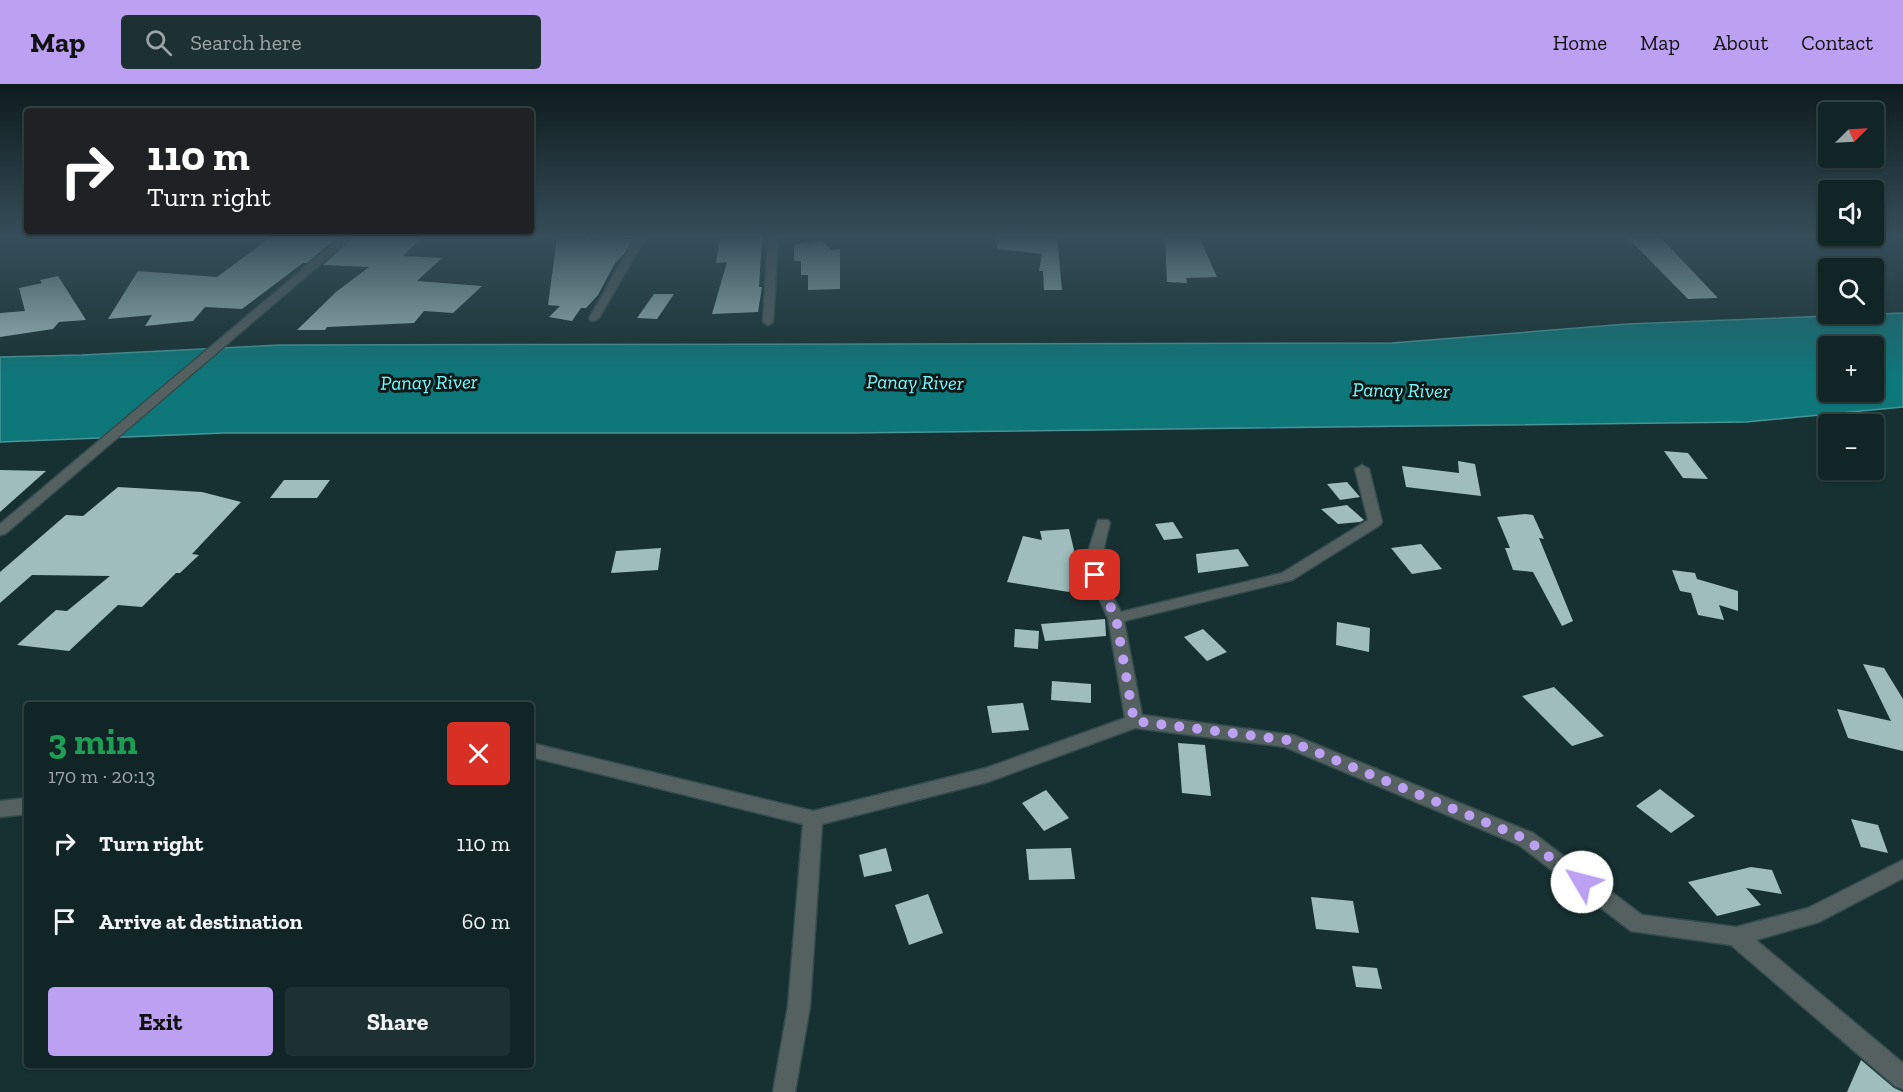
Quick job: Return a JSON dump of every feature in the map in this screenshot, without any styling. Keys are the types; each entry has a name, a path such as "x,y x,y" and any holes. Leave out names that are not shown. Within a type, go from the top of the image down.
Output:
{"street":[{"path":"0,531 291,284"},
{"path":"594,318 614,284"},
{"path":"768,322 770,284"},
{"path":"1116,618 1287,578 1375,522 1362,469"},
{"path":"1103,523 1095,552 1095,575 1116,618 1134,721"},
{"path":"534,751 813,819 988,775 1134,721 1287,740 1526,839 1638,924 1736,936 1812,916 1903,868"},
{"path":"0,809 24,806"},
{"path":"784,1092 799,1006 813,819"},
{"path":"1736,936 1903,1078"}],"water":[{"name":"Panay River","path":"1903,313 1903,407 1746,422 851,433 225,433 0,442 0,357 281,345 1392,343 1627,324 1818,316 1818,324 1884,324 1884,314"}],"building":[{"path":"37,284 63,284 86,320 59,322 53,329 0,337 0,313 25,311 19,288"},
{"path":"130,284 275,284 242,309 205,307 193,321 145,326 152,315 108,319"},
{"path":"347,284 482,286 453,313 424,311 414,323 297,330"},
{"path":"551,284 604,284 598,295 586,308 581,308 572,321 549,317 560,306 548,305"},
{"path":"721,284 759,284 759,287 762,287 758,312 712,314"},
{"path":"808,284 840,284 840,289 808,290"},
{"path":"1044,284 1061,284 1062,290 1044,290"},
{"path":"1673,284 1705,284 1718,298 1688,299"},
{"path":"654,294 674,294 657,319 637,318"},
{"path":"1664,451 1688,453 1708,479 1683,478"},
{"path":"1458,461 1475,464 1481,496 1406,487 1402,466 1459,473"},
{"path":"0,470 46,471 0,512"},
{"path":"284,480 330,480 317,498 270,498"},
{"path":"1347,482 1360,497 1340,500 1327,484"},
{"path":"118,487 202,492 241,502 192,554 199,555 180,573 176,573 142,607 118,605 69,651 17,645 56,610 67,611 110,576 32,575 0,603 0,572 66,515 83,516"},
{"path":"1347,505 1364,520 1338,524 1321,509"},
{"path":"1533,515 1544,539 1539,538 1573,621 1562,626 1533,572 1513,570 1505,548 1510,548 1497,517"},
{"path":"1173,522 1183,538 1164,540 1155,524"},
{"path":"1069,529 1074,550 1070,567 1073,567 1069,592 1007,582 1023,536 1042,540 1040,531"},
{"path":"1421,544 1442,569 1412,574 1391,548"},
{"path":"661,548 658,570 611,573 616,551"},
{"path":"1238,549 1249,566 1198,573 1196,554"},
{"path":"1672,570 1695,573 1697,579 1738,591 1738,611 1719,605 1724,620 1698,615 1691,593 1680,591"},
{"path":"1105,619 1106,636 1045,641 1041,624"},
{"path":"1337,622 1370,628 1369,652 1336,645"},
{"path":"1015,629 1039,631 1038,649 1014,647"},
{"path":"1203,629 1227,652 1207,661 1184,637"},
{"path":"1863,664 1884,668 1903,699 1903,751 1848,738 1837,709 1891,721"},
{"path":"1052,681 1091,684 1091,703 1051,700"},
{"path":"1554,687 1604,736 1572,746 1522,696"},
{"path":"1023,703 1029,730 992,733 987,706"},
{"path":"1178,743 1205,745 1211,796 1182,793"},
{"path":"1660,789 1695,816 1671,833 1636,806"},
{"path":"1046,790 1069,818 1044,831 1022,803"},
{"path":"1851,819 1878,825 1888,853 1861,847"},
{"path":"886,848 892,871 864,877 859,855"},
{"path":"1071,848 1075,879 1029,880 1026,849"},
{"path":"1751,867 1772,870 1782,894 1746,888 1761,905 1717,916 1688,882"},
{"path":"928,894 943,933 909,945 895,905"},
{"path":"1311,897 1353,901 1359,933 1316,929"},
{"path":"1352,966 1377,968 1382,989 1356,987"},
{"path":"1861,1060 1894,1088 1903,1092 1847,1092"}],"route":[{"path":"1095,575 1116,618 1134,721 1287,740 1526,839 1582,882"}]}
